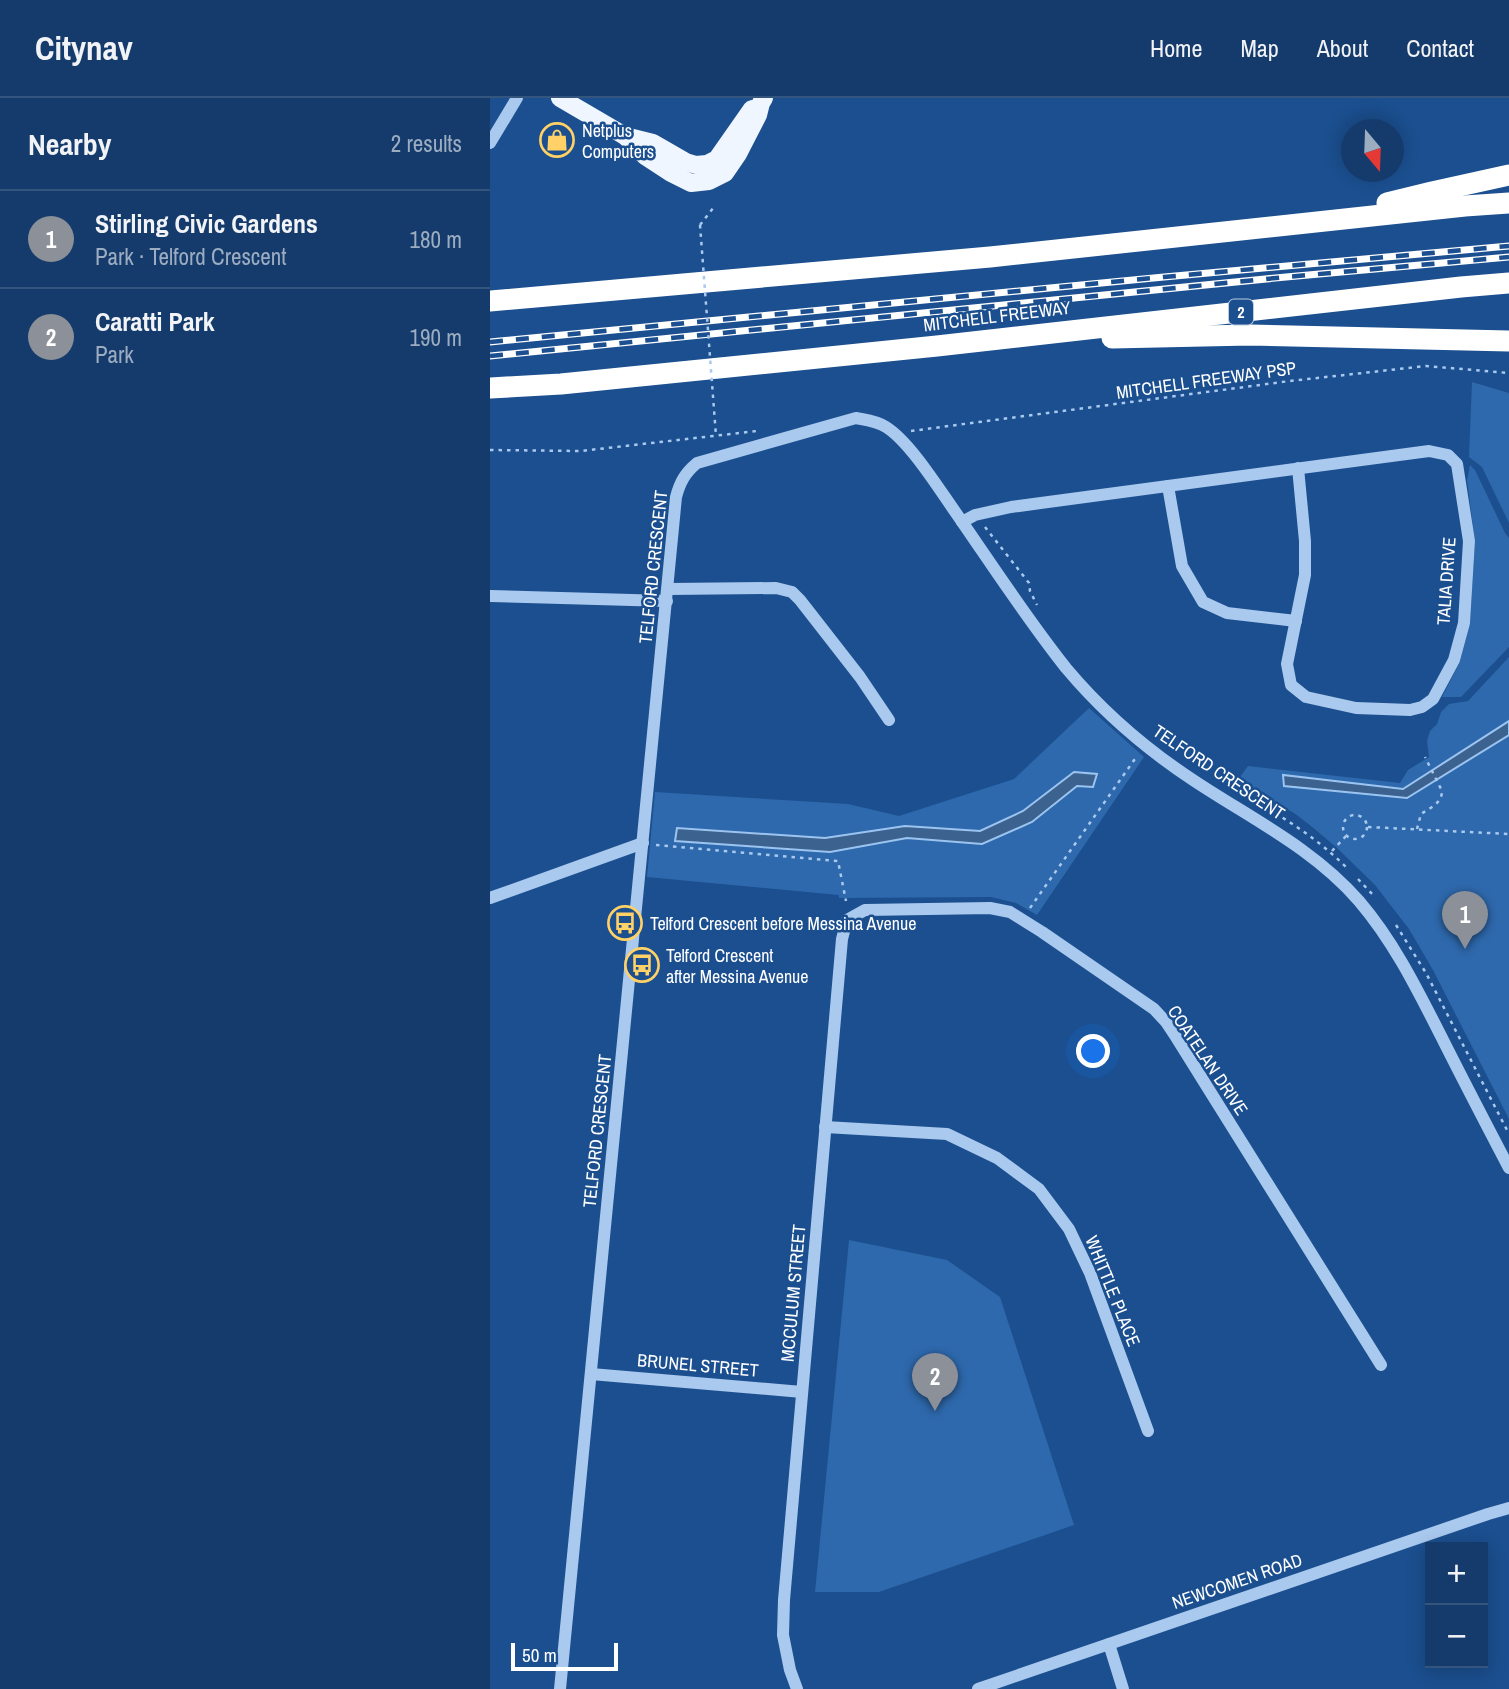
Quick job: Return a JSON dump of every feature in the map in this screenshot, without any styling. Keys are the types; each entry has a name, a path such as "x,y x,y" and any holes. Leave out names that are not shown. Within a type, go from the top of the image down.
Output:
{"highway":[{"path":"1314,222 1432,192 1509,176"},
{"path":"490,301 990,257 1509,203"},
{"name":"MITCHELL FREEWAY","path":"490,388 561,384 974,342 1509,283"},
{"path":"974,342 1251,335 1509,341"}],"main road":[{"path":"560,98 625,136 645,156 691,183 708,173 725,173 738,154 758,115 762,101"}],"street":[{"path":"490,143 517,98"},
{"name":"TELFORD CRESCENT","path":"560,1689 677,497 680,483 687,471 697,463 856,418 870,420 886,427 902,440 932,478 1027,617 1096,701 1144,744 1194,781 1297,845 1321,863 1358,900 1389,939 1413,979 1509,1168"},
{"name":"TALIA DRIVE","path":"962,522 975,515 1011,507 1298,468 1429,451 1448,455 1457,464 1469,541 1464,622 1454,660 1433,699 1422,707 1410,710 1356,708 1306,697 1291,685 1287,664 1305,575 1298,468"},
{"path":"1168,486 1182,566 1203,602 1227,613 1296,621"},
{"path":"490,596 667,595 776,588 792,592 860,677 889,720"},
{"path":"490,898 643,843"},
{"name":"COATELAN DRIVE","path":"865,910 990,908 1010,912 1154,1009 1166,1022 1381,1365"},
{"name":"MCCULUM STREET","path":"797,1689 783,1635 825,1127 842,939 847,920 865,910"},
{"name":"WHITTLE PLACE","path":"825,1127 947,1134 997,1158 1039,1189 1069,1228 1090,1273 1148,1431"},
{"name":"BRUNEL STREET","path":"591,1374 802,1392"},
{"name":"NEWCOMEN ROAD","path":"978,1689 1509,1508"},
{"path":"1109,1644 1124,1689"}],"path":[{"path":"714,207 699,225 716,436"},
{"name":"MITCHELL FREEWAY PSP","path":"908,432 1290,381 1426,366 1509,373"},
{"path":"490,450 581,451 676,439"},
{"path":"975,515 1029,583"},
{"path":"1022,919 1144,744"},
{"path":"1417,829 1420,814 1442,797 1442,791 1425,757"},
{"path":"1355,814 1364,818 1368,827 1364,836 1355,839 1346,835 1343,827 1346,818 1355,814"},
{"path":"1368,827 1509,834"},
{"path":"1331,852 1346,835"},
{"path":"643,843 838,862 846,901"}],"shaded area":[{"path":"1472,382 1509,393 1509,523 1482,467 1469,457"},
{"path":"1470,465 1509,538 1509,647 1461,697 1442,697 1460,662 1470,623 1475,541 1467,480"},
{"path":"1509,657 1509,721 1403,789 1283,776 1284,785 1407,798 1509,735 1509,1119 1433,970 1409,929 1375,885 1336,847 1294,813 1237,781 1248,766 1400,783 1408,770 1429,757 1427,741 1441,712 1449,704 1468,701"},
{"path":"1089,708 1144,757 1037,915 1016,903 991,897 839,898 839,895 647,877 655,792 848,804 899,816 1014,779"},
{"path":"1509,721 1509,735 1407,798 1284,786 1283,775 1403,789"},
{"path":"1074,772 1097,774 1093,787 1077,786 1032,822 982,844 907,838 830,852 675,841 677,828 825,838 905,826 980,831 1023,811"},
{"path":"849,1240 947,1260 1000,1297 1074,1525 879,1592 815,1592"}],"railway":[{"path":"490,342 1509,246"},
{"path":"490,356 1509,257"}],"place":[{"name":"Netplus Computers","path":"557,140"},
{"name":"Telford Crescent before Messina Avenue","path":"625,923"},
{"name":"Stirling Civic Gardens","path":"1465,949"},
{"name":"Telford Crescent after Messina Avenue","path":"642,965"},
{"name":"Caratti Park","path":"935,1411"}]}
